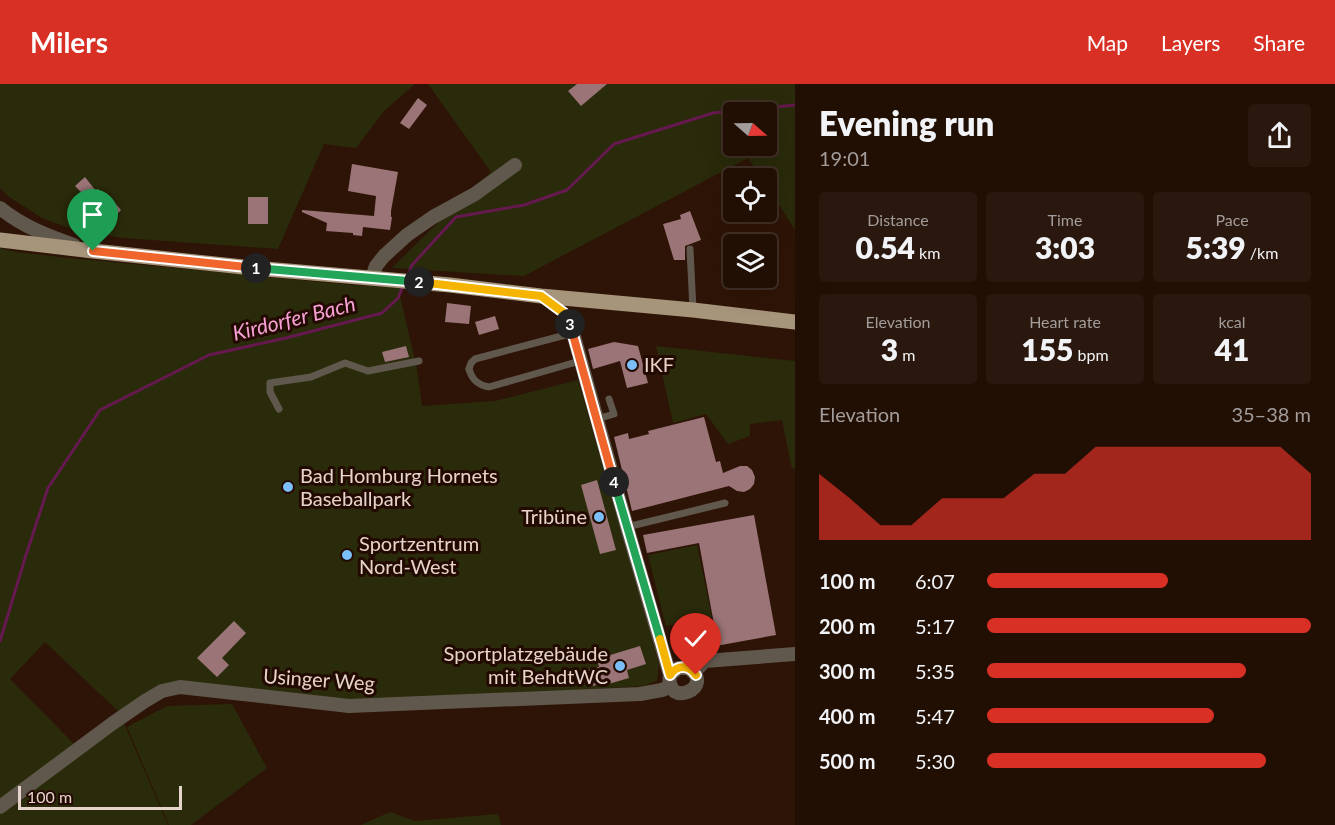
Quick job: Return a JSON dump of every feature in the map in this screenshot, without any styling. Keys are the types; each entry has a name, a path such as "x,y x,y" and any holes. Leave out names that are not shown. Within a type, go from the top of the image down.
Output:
{"main road":[{"path":"0,240 795,322"}],"street":[{"path":"372,278 376,266 384,256 407,235 475,194 515,165"},
{"path":"0,208 42,234 93,251"},
{"path":"0,233 9,240 17,242"},
{"path":"573,333 671,681"},
{"name":"Usinger Weg","path":"694,672 705,661 795,654"},
{"name":"Usinger Weg","path":"0,807 145,701 162,691 180,687 349,706 640,694 662,690 671,681 675,670 681,667 694,672 696,684 690,692 679,694 671,681"}],"lane":[{"path":"690,249 693,310"},
{"path":"541,296 564,313 573,333 475,359 466,369 477,383 489,387 580,361"},
{"path":"279,409 270,392 270,383 311,377 345,363 368,371 419,361"},
{"path":"597,419 614,414 609,399"},
{"path":"627,526 725,503"}],"shaded area":[{"path":"0,84 415,84 384,111 356,148 324,144 278,249 124,238 77,231 42,218 8,196 0,188"},
{"path":"428,84 795,84 795,230 777,202 777,168 755,168 748,158 729,168 723,168 723,171 524,276 392,268 491,172"},
{"name":"Sportzentrum Nord-West","path":"0,248 69,258 401,288 400,296 417,369 422,406 495,401 578,380 659,664 657,681 643,686 444,698 325,700 185,685 120,714 168,825 0,825","holes":["45,642 120,713 76,746 10,679"]},
{"path":"656,346 795,361 795,468 792,469 782,420 750,424 750,436 728,444 706,414 673,423"},
{"path":"697,545 712,617 666,626 648,555"},
{"path":"232,704 267,768 191,825 169,825 127,727 167,706"},
{"path":"390,812 415,821 498,814 501,825 361,825"}],"building":[{"path":"577,84 607,84 581,106 568,91"},
{"path":"418,98 427,105 409,129 400,123"},
{"path":"352,164 398,172 390,230 363,227 362,236 326,231 327,223 302,212 302,210 374,216 376,196 348,191"},
{"path":"85,177 96,191 98,189 106,198 109,196 121,210 112,219 104,211 101,213 75,186"},
{"path":"248,197 268,197 268,224 248,224"},
{"path":"690,211 701,240 685,246 685,260 674,260 663,224 681,219 680,215"},
{"path":"447,303 471,306 469,324 445,322"},
{"path":"495,316 499,329 479,335 475,322"},
{"name":"IKF","path":"614,342 638,346 648,383 627,388 620,361 593,369 588,349"},
{"path":"406,346 409,357 385,362 382,352"},
{"path":"704,417 716,462 720,461 723,473 740,466 747,466 755,477 754,484 744,492 729,486 632,511 614,437 628,433 629,439 649,434 648,431"},
{"name":"Tribüne","path":"597,480 616,550 600,554 581,485"},
{"path":"754,515 776,635 688,651 684,629 714,624 699,543 647,553 643,535"},
{"path":"234,621 246,633 222,658 229,665 217,677 197,658"},
{"name":"Sportplatzgebäude mit BehdtWC","path":"640,646 646,664 627,670 629,678 589,687 584,671 599,667 597,659"}],"waterway":[{"name":"Kirdorfer Bach","path":"407,278 412,265 456,217 524,205 567,190 614,144 713,113 795,105"},
{"name":"Kirdorfer Bach","path":"0,641 48,488 100,410 209,355 382,313 398,298 403,286"}],"place":[{"name":"IKF","path":"632,365"},
{"name":"Bad Homburg Hornets Baseballpark","path":"288,487"},
{"name":"Tribüne","path":"599,517"},
{"name":"Sportzentrum Nord-West","path":"347,555"},
{"name":"Sportplatzgebäude mit BehdtWC","path":"620,666"}],"route":[{"path":"93,251 450,285 541,296 564,313 573,333 670,675 678,668 685,667 696,675"}]}
